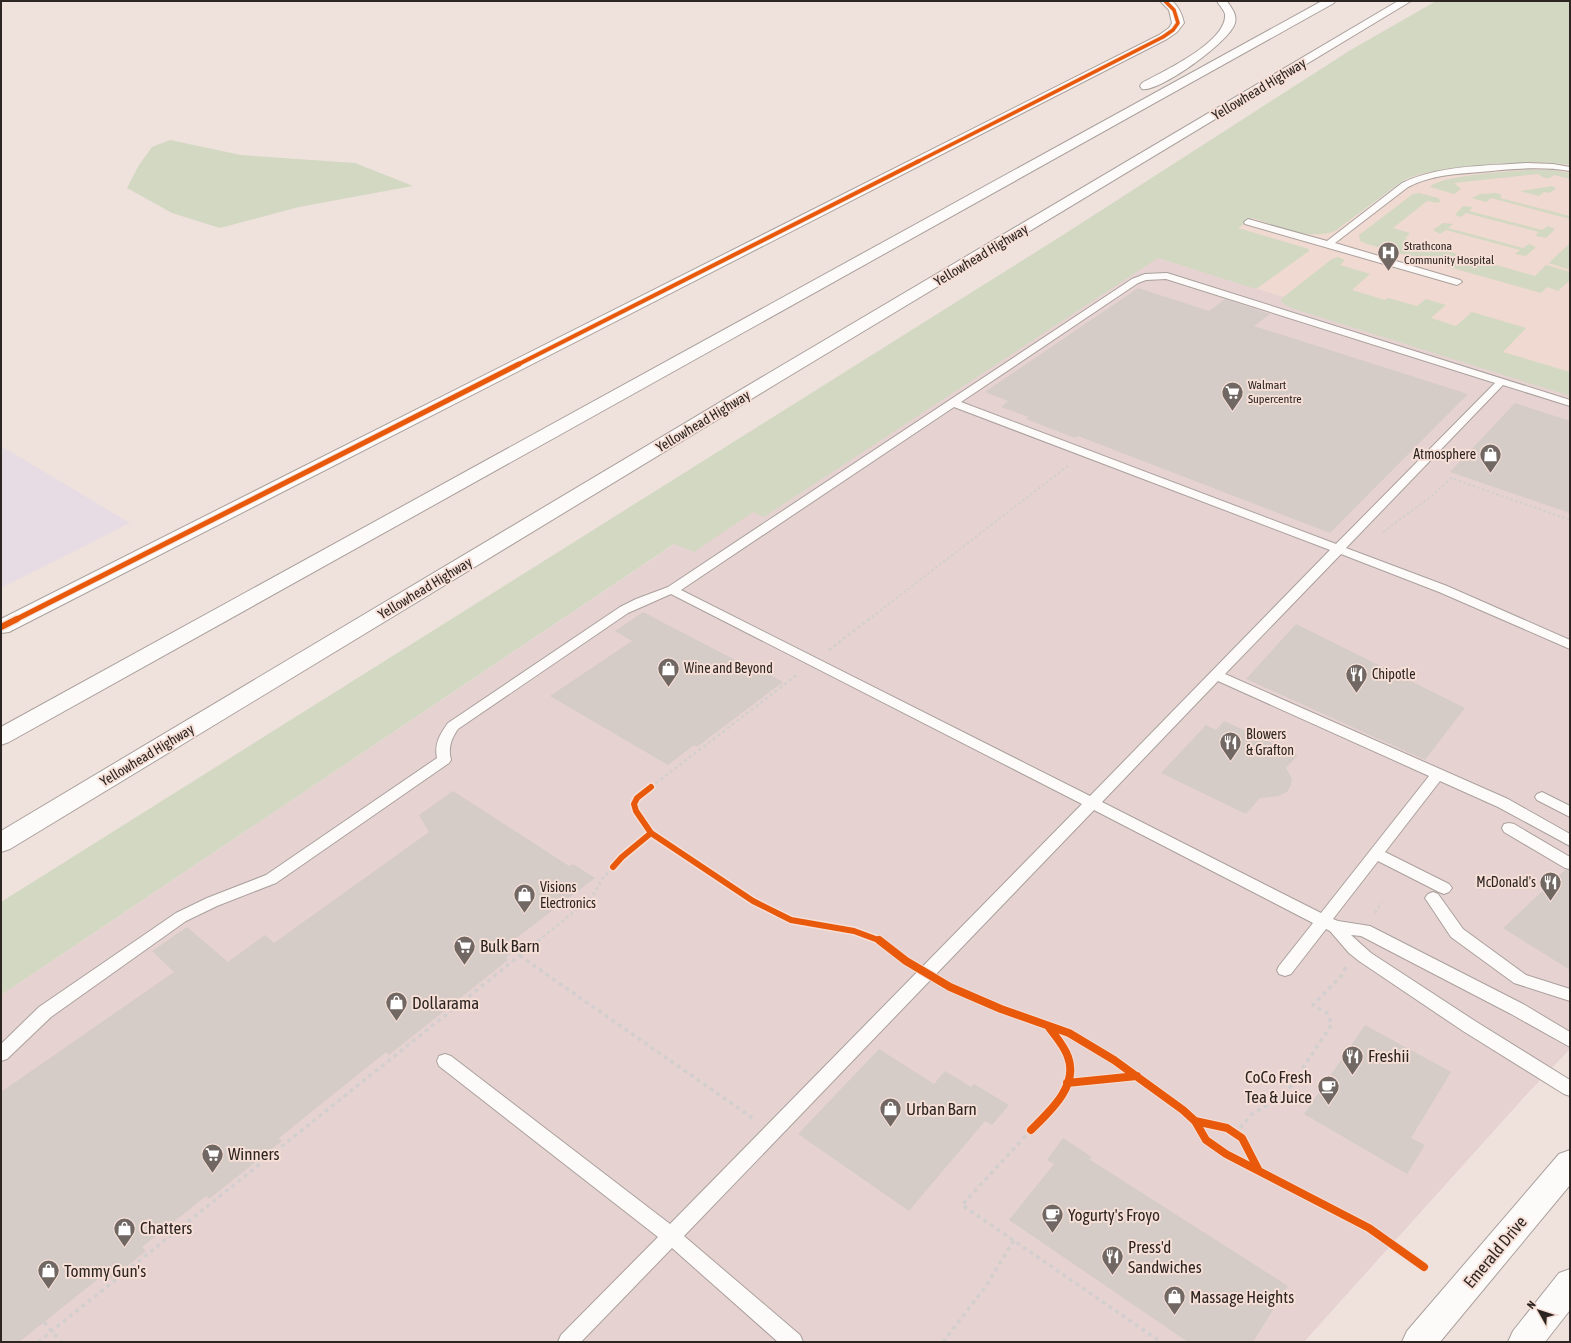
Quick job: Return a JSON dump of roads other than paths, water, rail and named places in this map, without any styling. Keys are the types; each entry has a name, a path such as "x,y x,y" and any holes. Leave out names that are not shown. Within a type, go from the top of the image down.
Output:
{"main road":[{"path":"1,627 1163,37 1173,30 1178,24 1178,14 1174,8 1165,1"},
{"path":"1138,91 1216,43 1224,34 1230,14 1222,1"},
{"path":"1,737 1330,1"},
{"name":"Yellowhead Highway","path":"1,843 782,373 1406,1"},
{"path":"739,329 835,264 1041,146"},
{"name":"Emerald Drive","path":"1419,1342 1570,1163"},
{"path":"1525,1342 1570,1284"}],"lane":[{"path":"1328,244 1405,185 1419,178 1442,173 1527,165 1553,166 1570,169"},
{"path":"1248,222 1457,282"},
{"path":"1,1054 45,1012 181,917 212,902 271,879 444,760 441,752 445,738 454,726 624,610 640,602 672,590 954,404 1135,281 1145,277 1167,276 1570,403"},
{"path":"568,1342 1502,381"},
{"path":"954,404 1443,590 1570,645"},
{"path":"672,590 1329,924 1355,949 1463,1021 1570,1089"},
{"path":"1216,675 1503,803 1570,841"},
{"path":"1285,970 1329,924 1376,854 1438,774"},
{"path":"1542,797 1570,812"},
{"path":"1509,828 1570,864"},
{"path":"1376,854 1439,893 1457,933 1520,979 1570,994"},
{"path":"1329,924 1364,930 1542,1023 1570,1040"},
{"path":"1542,1023 1570,1030"},
{"path":"445,1061 671,1236 793,1342"}],"place":[{"name":"Strathcona Community Hospital","path":"1389,272"},
{"name":"Walmart Supercentre","path":"1233,412"},
{"name":"Atmosphere","path":"1491,474"},
{"name":"Wine and Beyond","path":"669,688"},
{"name":"Chipotle","path":"1357,694"},
{"name":"Blowers & Grafton","path":"1231,762"},
{"name":"McDonald's","path":"1551,902"},
{"name":"Visions Electronics","path":"525,914"},
{"name":"Bulk Barn","path":"464,966"},
{"name":"Dollarama","path":"396,1022"},
{"name":"Freshii","path":"1353,1076"},
{"name":"CoCo Fresh Tea & Juice","path":"1328,1106"},
{"name":"Urban Barn","path":"890,1128"},
{"name":"Winners","path":"213,1174"},
{"name":"Yogurty's Froyo","path":"1053,1234"},
{"name":"Chatters","path":"125,1248"},
{"name":"Press'd Sandwiches","path":"1113,1276"},
{"name":"Tommy Gun's","path":"49,1290"},
{"name":"Massage Heights","path":"1175,1316"}]}
